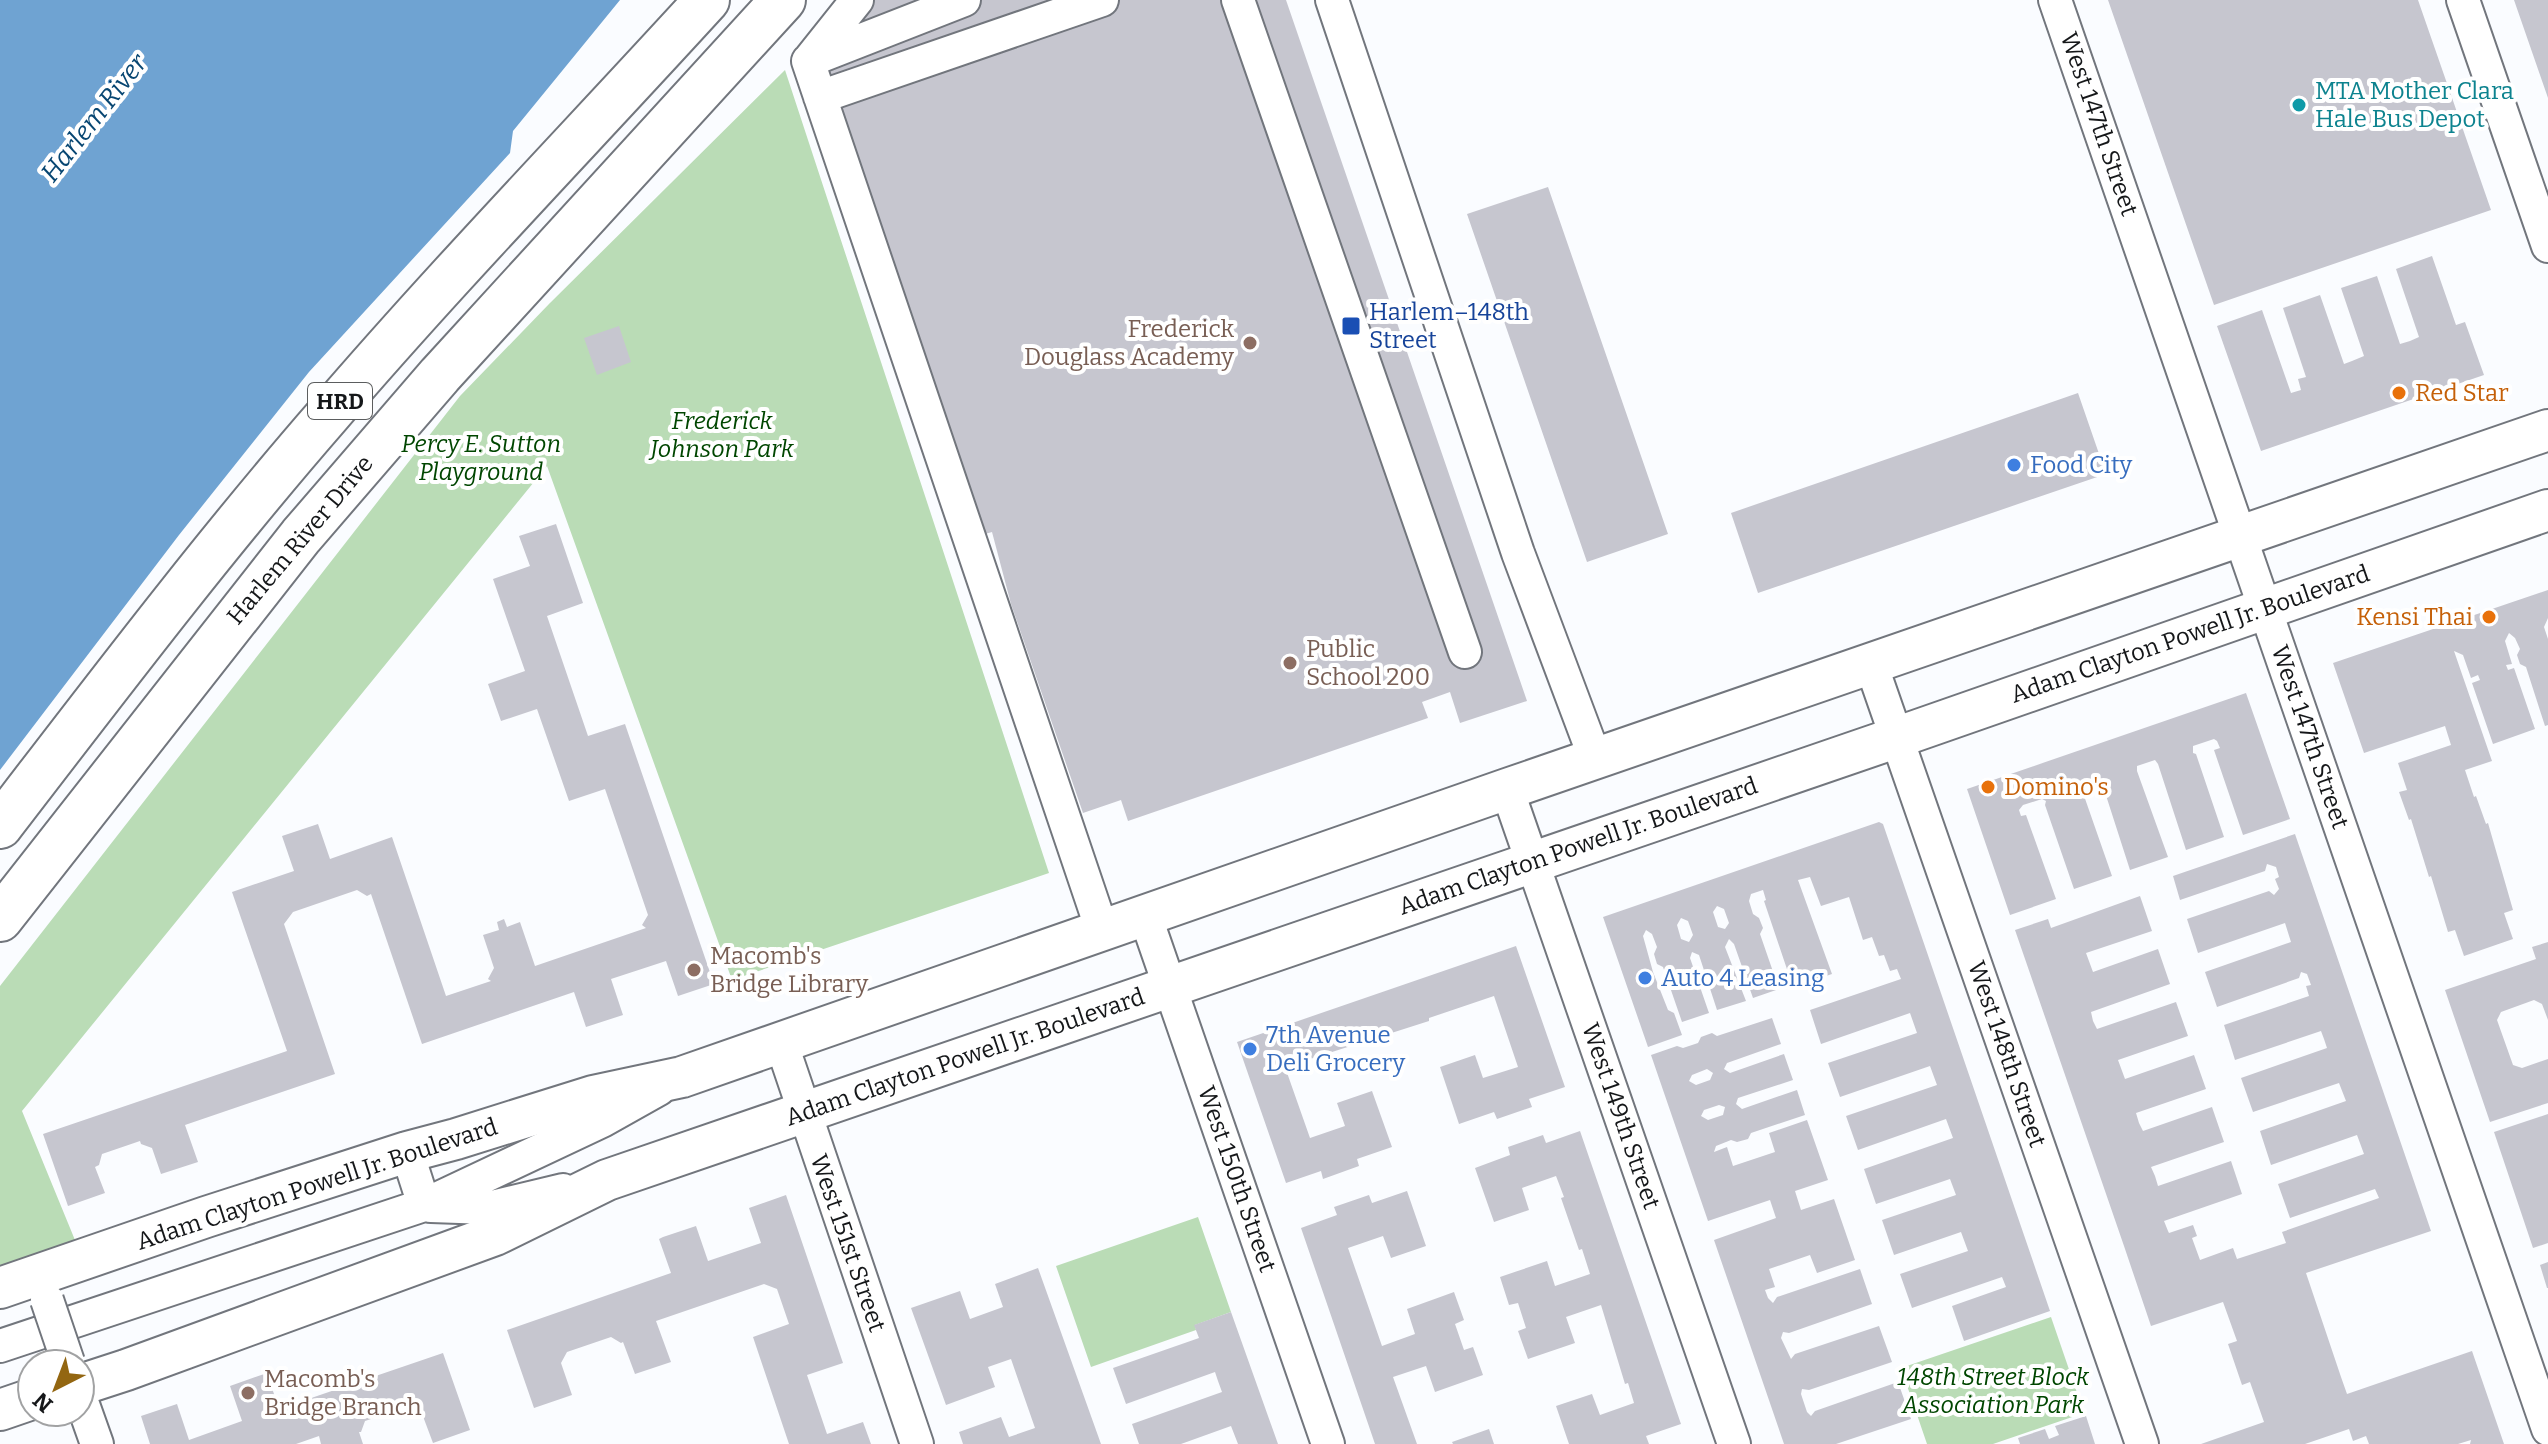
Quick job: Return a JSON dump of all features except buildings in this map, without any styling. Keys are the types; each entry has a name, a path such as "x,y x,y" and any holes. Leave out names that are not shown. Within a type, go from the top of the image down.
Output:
{"highway":[{"name":"HRD","path":"0,826 179,594 327,416 707,0"},
{"name":"Harlem River Drive","path":"0,919 301,536 440,375 783,0"}],"main road":[{"name":"Adam Clayton Powell Jr. Boulevard","path":"0,1288 43,1287 407,1152 593,1096 682,1077 2548,430"},
{"name":"Adam Clayton Powell Jr. Boulevard","path":"96,1370 126,1370 495,1235 607,1180 1898,737 2548,510"}],"street":[{"path":"808,61 857,0"},
{"path":"808,61 964,0"},
{"path":"820,97 1102,0"},
{"path":"1238,0 1465,652"},
{"path":"1332,0 1518,553 1595,758"},
{"name":"West 147th Street","path":"2055,0 2548,1429"},
{"path":"2463,0 2548,246"},
{"path":"808,61 1102,930"},
{"name":"West 148th Street","path":"1871,664 2142,1444"},
{"name":"West 149th Street","path":"1507,789 1734,1444"},
{"name":"West 150th Street","path":"1145,915 1328,1444"},
{"name":"West 151st Street","path":"781,1042 917,1444"},
{"name":"Adam Clayton Powell Jr. Boulevard","path":"0,1346 424,1205 602,1121 682,1077"},
{"path":"407,1152 424,1205"},
{"name":"Adam Clayton Powell Jr. Boulevard","path":"424,1205 488,1208 607,1180"},
{"path":"43,1287 64,1348"}],"green space":[{"name":"Frederick Johnson Park","path":"785,70 1049,873 732,980 547,466 22,1111 77,1245 0,1268 0,986 460,396"},
{"path":"1198,1217 1231,1312 1195,1325 1196,1330 1091,1367 1056,1266"},
{"name":"148th Street Block Association Park","path":"2051,1317 2084,1413 1993,1444 1927,1444 1901,1368"}],"water":[{"name":"Harlem River","path":"0,0 620,0 513,131 510,153 309,372 179,535 0,770"}],"place":[{"name":"MTA Mother Clara Hale Bus Depot","path":"2299,105"},
{"name":"Harlem–148th Street","path":"1351,326"},
{"name":"Frederick Douglass Academy","path":"1250,343"},
{"name":"Red Star","path":"2399,393"},
{"name":"Food City","path":"2014,465"},
{"name":"Kensi Thai","path":"2489,617"},
{"name":"Public School 200","path":"1290,663"},
{"name":"Domino's","path":"1988,787"},
{"name":"Macomb's Bridge Library","path":"694,970"},
{"name":"Auto 4 Leasing","path":"1645,978"},
{"name":"7th Avenue Deli Grocery","path":"1250,1049"},
{"name":"Macomb's Bridge Branch","path":"248,1393"}],"park label":[{"name":"Percy E. Sutton Playground","path":"481,458"}]}
